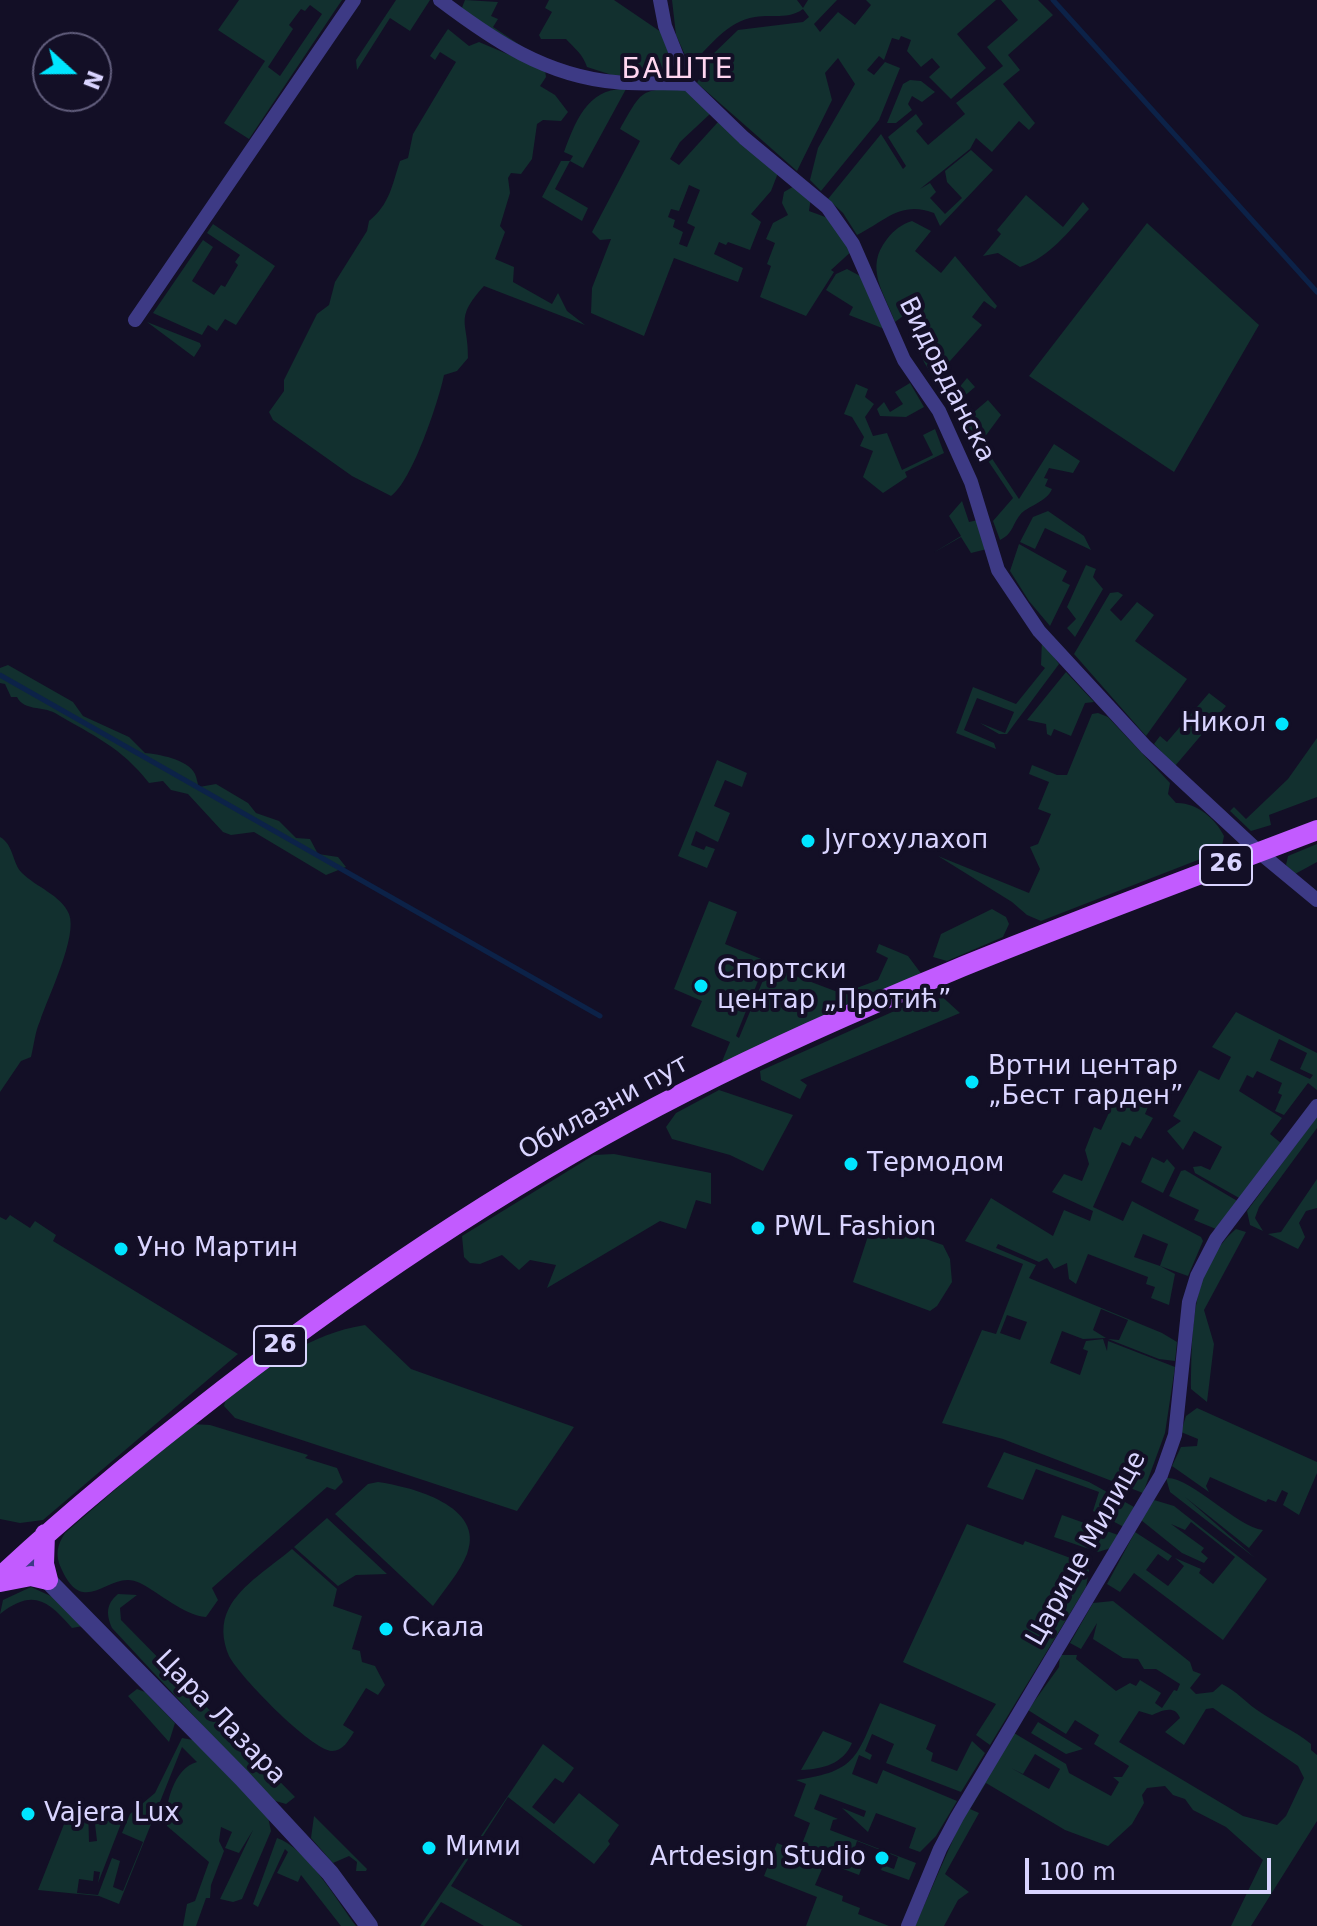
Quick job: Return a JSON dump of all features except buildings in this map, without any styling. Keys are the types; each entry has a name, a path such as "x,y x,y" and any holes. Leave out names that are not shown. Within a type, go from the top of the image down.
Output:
{"main road":[{"name":"Обилазни пут","path":"0,1579 45,1534 119,1470 362,1284 490,1202 609,1133 770,1051 907,991 1317,830"},
{"path":"0,1579 31,1576 48,1580 44,1564 45,1534"}],"street":[{"path":"135,320 354,0"},
{"path":"440,0 523,57 563,72 615,82 688,84"},
{"name":"Видовданска","path":"660,0 665,26 688,84 841,224 867,269 904,360 939,411 961,459 998,570 1039,631 1146,747 1259,852"},
{"path":"1259,852 1317,900"},
{"name":"Царице Милице","path":"908,1926 957,1817 1161,1475 1175,1435 1189,1302 1208,1252 1317,1106"},
{"name":"Цара Лазара","path":"23,1555 330,1873 369,1926"}],"green space":[{"path":"239,0 342,0 249,139 224,123 265,61 218,30","holes":["310,5 322,14 280,76 268,67 293,29 289,25 301,9 305,11"]},
{"path":"396,0 430,0 410,31 390,18 357,70 356,60"},
{"path":"465,0 498,2 491,16 498,19 493,27 529,51 461,10"},
{"path":"549,0 614,0 661,32 671,59 662,75 612,75 587,67 566,39 541,39 539,35 552,12 545,8"},
{"path":"672,0 797,0 803,8 808,0 837,0 814,24 820,32 838,12 855,25 871,5 866,0 996,0 957,34 986,68 951,99 929,77 940,67 932,58 921,67 907,51 911,40 901,36 899,40 892,38 884,60 879,56 867,70 874,75 885,62 900,68 879,120 821,191 810,180 818,148 855,84 838,58 825,73 832,100 797,171 697,83 711,56 738,30 803,22 809,17 803,9 780,16 755,17 736,24 719,36 690,66 676,35"},
{"path":"1001,0 1038,0 1053,15 1008,55 1020,70 1003,84 1035,123 1029,130 1019,121 992,152 976,138 970,149 920,189 930,183 936,192 930,198 945,214 962,198 947,182 945,171 971,150 993,170 940,226 934,213 912,209 894,214 857,235 843,213 828,199 881,134 903,169 906,166 888,137 916,114 923,124 916,131 928,145 965,114 956,103 1003,66 987,47 1018,20"},
{"path":"448,29 469,46 479,42 545,70 546,77 540,86 555,95 568,112 561,121 543,120 537,124 532,159 521,174 511,173 508,178 510,193 500,226 505,232 495,259 514,267 513,282 552,304 558,293 567,311 585,325 484,286 474,297 466,314 468,358 457,371 444,375 416,458 391,496 352,476 273,420 269,412 284,391 284,380 317,314 329,305 335,282 367,231 369,221 386,201 400,161 408,158 413,134 456,62 440,52 435,60 430,56"},
{"path":"910,80 921,81 935,92 922,102 912,96 908,104 912,110 896,123 887,123 903,84"},
{"path":"685,88 711,113 680,142 670,159 679,165 718,122 778,173 771,191 751,214 761,222 750,250 719,242 714,254 743,268 738,282 674,258 644,336 591,313 592,288 611,239 600,240 592,232 640,141 620,129 644,94","holes":["689,185 700,190 687,223 695,227 687,247 679,244 683,232 673,227 675,220 668,217 671,209 679,211"]},
{"path":"626,89 583,168 570,161 573,156 564,152 585,108 602,94"},
{"path":"561,161 570,161 555,189 588,208 582,221 542,197"},
{"path":"796,185 811,197 809,211 828,218 854,249 831,270 834,272 806,316 760,297 775,243 766,239 773,223 788,215 782,203 784,192"},
{"path":"1026,195 1063,227 1083,202 1089,209 1058,243 1030,263 1020,267 998,253 983,256 1001,234 997,230"},
{"path":"912,221 931,231 915,251 941,273 955,256 997,306 995,309 984,301 972,317 982,325 934,379 924,362 907,313 895,322 878,280 880,250 898,228"},
{"path":"1147,223 1259,325 1174,472 1029,376"},
{"path":"213,224 275,266 236,325 225,319 217,331 208,325 202,335 153,313 203,240 213,247 192,281 214,295 221,285 225,287 238,265 235,262 240,255 207,233"},
{"path":"847,269 862,277 887,330 849,315 853,307 826,290 836,274"},
{"path":"147,322 200,343 201,346 194,357"},
{"path":"967,378 975,387 955,404 967,418 988,400 1001,415 981,442 1019,499 1054,444 1080,461 1073,473 1049,468 1044,478 1048,479 1045,486 1052,489 1042,501 1023,512 1010,532 1000,540 993,521 1013,498 948,401"},
{"path":"910,383 924,407 906,417 880,416 877,409 884,402 890,412 903,404 895,392"},
{"path":"856,384 868,389 865,397 874,404 865,417 873,436 887,433 902,470 933,455 923,435 935,429 944,453 905,472 907,477 883,493 863,477 873,451 860,446 864,437 852,417 844,414"},
{"path":"962,501 969,522 978,520 987,549 971,553 961,537 933,553 961,536 949,516"},
{"path":"1048,511 1084,536 1091,550 1045,528 1035,549 1020,542 1033,517"},
{"path":"1019,544 1067,571 1062,581 1070,585 1050,626 1010,571"},
{"path":"1086,565 1096,569 1093,577 1103,589 1075,637 1067,628 1076,619 1067,607"},
{"path":"1110,593 1123,595 1110,610 1121,621 1137,602 1154,615 1135,641 1187,679 1146,736 1074,654"},
{"path":"1042,640 1059,664 1007,734 999,734 980,723 1005,733 1014,712 977,698 964,730 994,743 996,749 956,733 973,687 1016,704 1045,668 1041,665"},
{"path":"8,665 73,702 83,716 129,737 145,753 172,758 186,765 195,774 199,787 216,784 248,803 256,813 279,821 296,838 310,839 318,854 338,857 346,867 326,875 254,832 231,835 223,832 188,794 171,790 163,781 149,783 128,760 94,736 55,713 11,697 5,684 0,683 0,668"},
{"path":"1066,672 1094,702 1085,703 1071,736 1054,729 1051,736 1047,734 1046,724 1027,720"},
{"path":"1209,693 1226,706 1175,766 1154,744 1160,736 1167,742"},
{"path":"1092,714 1108,717 1170,783 1168,794 1176,803 1191,805 1216,824 1224,836 1221,851 1041,921 938,856 1029,893 1040,869 1030,847 1038,844 1051,814 1038,809 1049,782 1029,774 1032,765 1057,775 1067,775"},
{"path":"1317,738 1317,797 1269,815 1271,825 1251,831 1230,811 1234,807 1246,819 1288,779"},
{"path":"717,760 747,773 742,787 725,780 714,806 730,813 718,842 696,831 691,845 704,850 706,846 715,849 707,868 678,856"},
{"path":"0,837 5,840 22,873 65,907 71,924 66,951 38,1025 31,1057 21,1061 0,1092"},
{"path":"1317,844 1317,862 1295,874 1286,865 1288,856"},
{"path":"709,901 737,912 725,944 766,961 736,1036 739,1038 769,966 835,991 846,992 878,980 888,958 876,952 879,944 908,956 923,976 721,1064 730,1042 691,1026 702,1001 674,989"},
{"path":"992,909 1006,917 1009,924 1003,937 947,961 933,957 941,934"},
{"path":"937,992 960,1013 800,1080 807,1085 800,1099 761,1080 760,1071"},
{"path":"1236,1012 1317,1053 1317,1090 1308,1083 1284,1115 1275,1111 1282,1095 1278,1093 1282,1083 1257,1071 1253,1078 1247,1075 1239,1091 1282,1118 1270,1134 1282,1144 1241,1199 1195,1173 1193,1167 1210,1170 1222,1147 1194,1131 1183,1150 1167,1131 1181,1121 1173,1116 1199,1070 1219,1080 1231,1057 1212,1047","holes":["1279,1039 1307,1053 1300,1069 1313,1075 1310,1079 1270,1060"]},
{"path":"719,1090 793,1115 763,1171 730,1155 672,1139 666,1127 676,1113"},
{"path":"1119,1091 1148,1107 1145,1114 1153,1118 1141,1139 1135,1136 1130,1146 1122,1142 1093,1207 1123,1221 1132,1201 1201,1237 1203,1241 1188,1276 1160,1266 1175,1274 1169,1305 1151,1298 1155,1287 1146,1284 1148,1277 1088,1254 1076,1284 1069,1279 1067,1263 1054,1269 1047,1258 1039,1262 998,1244 996,1248 1036,1265 1029,1278 1162,1333 1177,1342 1175,1361 1159,1359 1108,1339 1119,1340 1128,1320 1101,1309 1093,1330 1106,1338 1083,1339 1062,1331 1050,1363 1080,1375 1088,1351 1083,1349 1086,1341 1103,1339 1107,1351 1108,1341 1175,1367 1165,1433 1143,1493 1003,1439 942,1423 982,1330 996,1334 1023,1264 965,1241 991,1198 1053,1236 1064,1210 1090,1221 1093,1211 1052,1192 1064,1174 1082,1181 1089,1164 1085,1150 1094,1127 1101,1130","holes":["1143,1234 1168,1244 1160,1266 1134,1257","1007,1315 1027,1322 1020,1340 1000,1333"]},
{"path":"1317,1116 1317,1128 1259,1207 1255,1218 1263,1231 1250,1225 1247,1211"},
{"path":"614,1154 711,1173 711,1204 696,1200 686,1229 660,1221 547,1288 556,1265 530,1260 519,1270 502,1255 480,1264 470,1263 464,1257 462,1236 594,1155"},
{"path":"1152,1157 1164,1163 1167,1159 1175,1168 1163,1193 1141,1182"},
{"path":"1185,1170 1239,1202 1216,1229 1194,1220 1199,1210 1169,1196 1181,1171"},
{"path":"1317,1179 1317,1208 1306,1211 1299,1223 1305,1237 1298,1249 1268,1234 1281,1232"},
{"path":"10,1215 30,1228 35,1221 56,1235 53,1241 238,1354 43,1520 20,1523 0,1519 0,1217 6,1220"},
{"path":"868,1219 943,1245 950,1259 952,1282 937,1306 930,1311 853,1282 869,1233 861,1230"},
{"path":"1236,1229 1246,1232 1204,1310 1214,1344 1207,1402 1191,1389 1197,1303 1210,1263"},
{"path":"365,1325 411,1369 574,1427 517,1511 235,1418 224,1406 226,1398 291,1352 345,1329"},
{"path":"1197,1408 1317,1462 1317,1473 1299,1515 1283,1505 1288,1493 1282,1490 1276,1502 1268,1499 1266,1502 1210,1477 1206,1486 1209,1492 1172,1466 1181,1447 1197,1446 1198,1439 1181,1432 1186,1416"},
{"path":"191,1424 210,1425 308,1455 305,1458 337,1468 343,1482 335,1490 327,1487 212,1588 218,1600 206,1617 189,1612 140,1583 129,1580 98,1590 79,1591 70,1583 58,1559 59,1546 65,1533"},
{"path":"1004,1452 1089,1482 1134,1507 1124,1527 1093,1511 1099,1492 1036,1469 1023,1500 987,1487"},
{"path":"1166,1478 1188,1485 1240,1520 1263,1530 1249,1548 1185,1497 1255,1558 1170,1492"},
{"path":"378,1482 426,1494 456,1511 466,1523 470,1537 467,1554 433,1606 335,1514 368,1484"},
{"path":"1154,1500 1174,1506 1267,1579 1223,1640 1134,1573 1120,1592 1107,1584 1135,1532 1172,1556 1168,1561 1158,1554 1146,1570 1168,1586 1184,1566 1175,1558 1201,1569 1199,1573 1213,1584 1235,1557 1191,1522 1185,1530 1171,1524 1204,1548 1201,1552 1208,1558 1204,1563 1182,1553 1141,1520"},
{"path":"1062,1515 1118,1535 1111,1548 1098,1552 1054,1537"},
{"path":"327,1518 387,1574 356,1575 338,1586 294,1547"},
{"path":"967,1524 1081,1562 1089,1570 1086,1587 990,1745 976,1735 996,1704 903,1662"},
{"path":"292,1549 337,1589 333,1606 362,1616 352,1649 360,1651 362,1662 375,1666 385,1685 378,1695 366,1688 343,1725 354,1732 345,1745 336,1751 308,1739 276,1711 235,1666 225,1644 225,1620 234,1600 249,1583"},
{"path":"31,1587 55,1598 83,1626 72,1628 55,1610 39,1601 21,1602 0,1614 3,1600"},
{"path":"118,1594 137,1595 120,1608 121,1620 295,1797 286,1804 272,1800 112,1628 108,1610"},
{"path":"1113,1601 1190,1662 1193,1671 1201,1674 1190,1688 1196,1694 1213,1692 1222,1684 1311,1744 1311,1750 1317,1755 1317,1821 1251,1926 1231,1926 1263,1860 1226,1827 1193,1810 1185,1799 1173,1795 1165,1786 1147,1788 1142,1795 1144,1803 1132,1824 1108,1846 1065,1830 986,1783 970,1809 979,1813 945,1874 969,1892 958,1900 944,1926 915,1926 959,1826 1014,1733 1066,1764 1069,1773 1111,1796 1119,1782 1113,1777 1122,1777 1129,1766 1094,1744 1099,1735 1075,1720 1066,1734 1028,1710 1059,1667 1060,1655 1077,1655 1076,1659 1116,1691 1130,1683 1136,1686 1140,1680 1161,1693 1155,1703 1162,1708 1174,1690 1177,1691 1180,1684 1156,1669 1144,1669 1138,1659 1123,1658 1093,1639 1097,1623 1081,1649 1070,1643 1093,1603","holes":["1213,1708 1298,1766 1304,1778 1286,1816 1277,1825 1243,1816 1119,1742 1139,1711 1152,1715 1171,1710 1180,1718 1165,1732 1184,1745 1206,1709","1035,1754 1060,1769 1049,1789 1011,1768 1023,1774"]},
{"path":"137,1689 145,1692 175,1723 169,1742 128,1696"},
{"path":"880,1703 936,1725 926,1749 933,1753 931,1761 957,1771 972,1741 985,1753 961,1792 886,1763 894,1744 872,1734 865,1751 872,1755 870,1760 859,1755 852,1774 877,1784 883,1770 957,1801 936,1836 920,1852 909,1848 916,1828 876,1813 868,1832 842,1808 864,1817 866,1811 820,1794 814,1809 838,1819 833,1820 830,1830 916,1863 909,1880 881,1870 883,1865 894,1869 898,1857 857,1841 853,1853 859,1855 856,1864 862,1867 859,1875 825,1862 815,1885 843,1896 842,1901 860,1908 858,1914 889,1926 806,1926 817,1897 764,1876 777,1843 799,1852 810,1823 794,1816 806,1784 796,1780 832,1772 853,1758"},
{"path":"1038,1722 1083,1749 1066,1754 1031,1733"},
{"path":"823,1731 852,1743 838,1761 801,1770"},
{"path":"182,1738 193,1740 268,1817 271,1831 242,1899 233,1902 220,1899 253,1830 239,1853 225,1848 232,1832 221,1827 219,1841 224,1851 211,1885 210,1898 206,1898 196,1926 183,1926 187,1904 195,1901 209,1862 167,1826 172,1788 182,1772 197,1762 182,1747 119,1904 99,1896 38,1890 72,1804 88,1804 89,1842 97,1841 95,1824 124,1816 98,1883 100,1872 94,1871 93,1881 79,1879 77,1893 98,1895 112,1858 120,1861 113,1887 123,1891 143,1842 122,1833 130,1814 155,1793"},
{"path":"543,1744 574,1768 563,1783 555,1778 532,1807 554,1824 579,1793 619,1825 608,1841 610,1844 594,1864 508,1797 451,1886 523,1926 484,1926 441,1902 424,1926 420,1926"},
{"path":"314,1816 366,1871 356,1871 357,1862 349,1856 333,1863 311,1838"},
{"path":"277,1838 288,1843 310,1863 356,1926 341,1926 301,1875 298,1882 277,1873 288,1852 285,1849 258,1907 253,1904"}],"waterway":[{"path":"1053,0 1317,292"},
{"path":"0,675 600,1016"}],"place":[{"name":"Никол","path":"1282,724"},
{"name":"Југохулахоп","path":"808,841"},
{"name":"Спортски центар „Протић”","path":"701,986"},
{"name":"Вртни центар „Бест гарден”","path":"972,1082"},
{"name":"Термодом","path":"851,1164"},
{"name":"PWL Fashion","path":"758,1228"},
{"name":"Уно Мартин","path":"121,1249"},
{"name":"Скала","path":"386,1629"},
{"name":"Vajera Lux","path":"28,1814"},
{"name":"Мими","path":"429,1848"},
{"name":"Artdesign Studio","path":"882,1858"}],"district":[{"name":"БАШТЕ","path":"678,71"}]}
